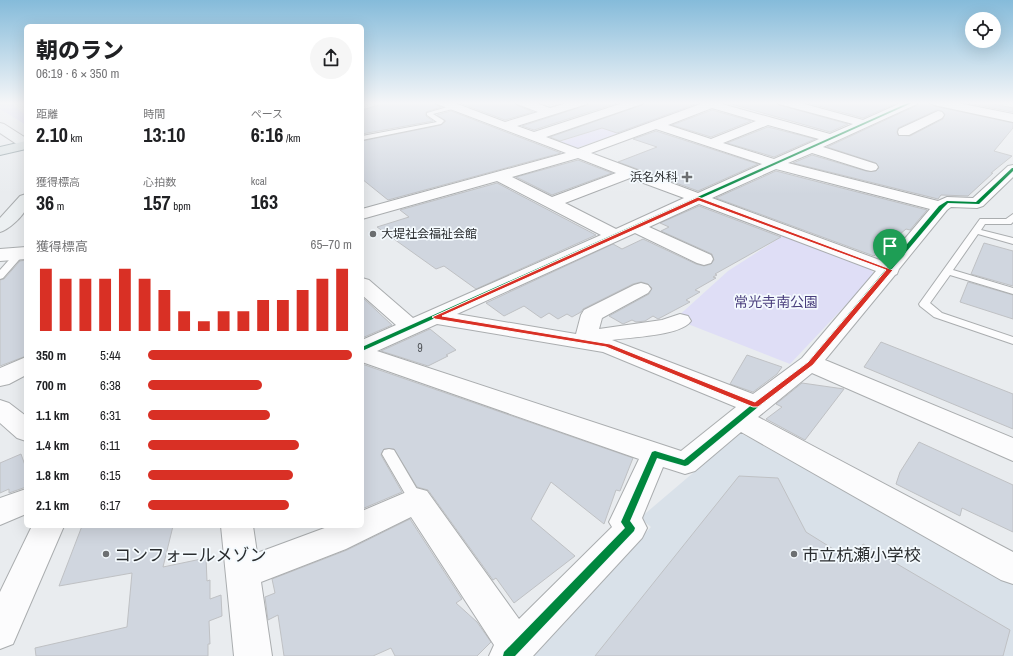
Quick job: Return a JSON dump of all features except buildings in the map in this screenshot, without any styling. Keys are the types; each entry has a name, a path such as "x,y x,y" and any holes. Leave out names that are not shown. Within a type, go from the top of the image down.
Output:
{"main road":[{"path":"0,151 24,145"}],"street":[{"path":"8,133 24,144"},
{"path":"521,133 890,270"},
{"path":"532,137 545,133"},
{"path":"364,213 577,154 635,133"},
{"path":"679,133 775,164 941,207"},
{"path":"711,143 737,133"},
{"path":"811,133 832,139"},
{"path":"364,348 846,133"},
{"path":"811,148 871,167"},
{"path":"364,355 685,463 810,363 890,270 941,207 948,202 977,203 1013,169"},
{"path":"551,203 629,173"},
{"path":"498,176 615,235"},
{"path":"905,198 918,184"},
{"path":"0,227 24,201"},
{"path":"636,227 704,259"},
{"path":"0,254 23,253"},
{"path":"364,286 412,327"},
{"path":"585,341 592,315 641,289"},
{"path":"435,317 608,346 747,412 1013,569"},
{"path":"585,341 606,334 666,326 680,321"},
{"path":"810,363 1013,450"},
{"path":"0,378 24,366"},
{"path":"364,525 416,500 512,651 631,528 626,522 655,454"},
{"path":"0,512 24,502"},
{"path":"0,631 47,528"},
{"path":"238,528 253,656"},
{"path":"243,573 335,539 358,528"}],"lane":[{"path":"364,138 390,133"},
{"path":"1013,217 1008,222 984,221 975,231 924,304 938,315 1013,341"},
{"path":"975,231 1013,241"},
{"path":"0,276 23,253"},
{"path":"948,271 1013,291"},
{"path":"389,454 416,500"}],"shaded area":[{"name":"市立杭瀬小学校","path":"740,433 1013,582 1013,656 532,656 651,527 640,518"}],"green space":[{"path":"587,133 620,133 577,148 557,143"},
{"name":"常光寺南公園","path":"784,235 868,267 875,274 790,364 675,319 728,271"}],"cycle path":[{"path":"364,348 845,133"},
{"path":"508,656 631,528 625,522 655,454 685,463 810,363 941,207 947,202 977,203 1013,169"}],"place":[{"name":"浜名外科","path":"687,177"},
{"name":"大堤社会福祉会館","path":"373,234"},
{"name":"コンフォールメゾン","path":"106,554"},
{"name":"市立杭瀬小学校","path":"794,554"}],"route":[{"path":"698,199 890,270 810,363 756,405 608,346 435,317 698,199"}]}
